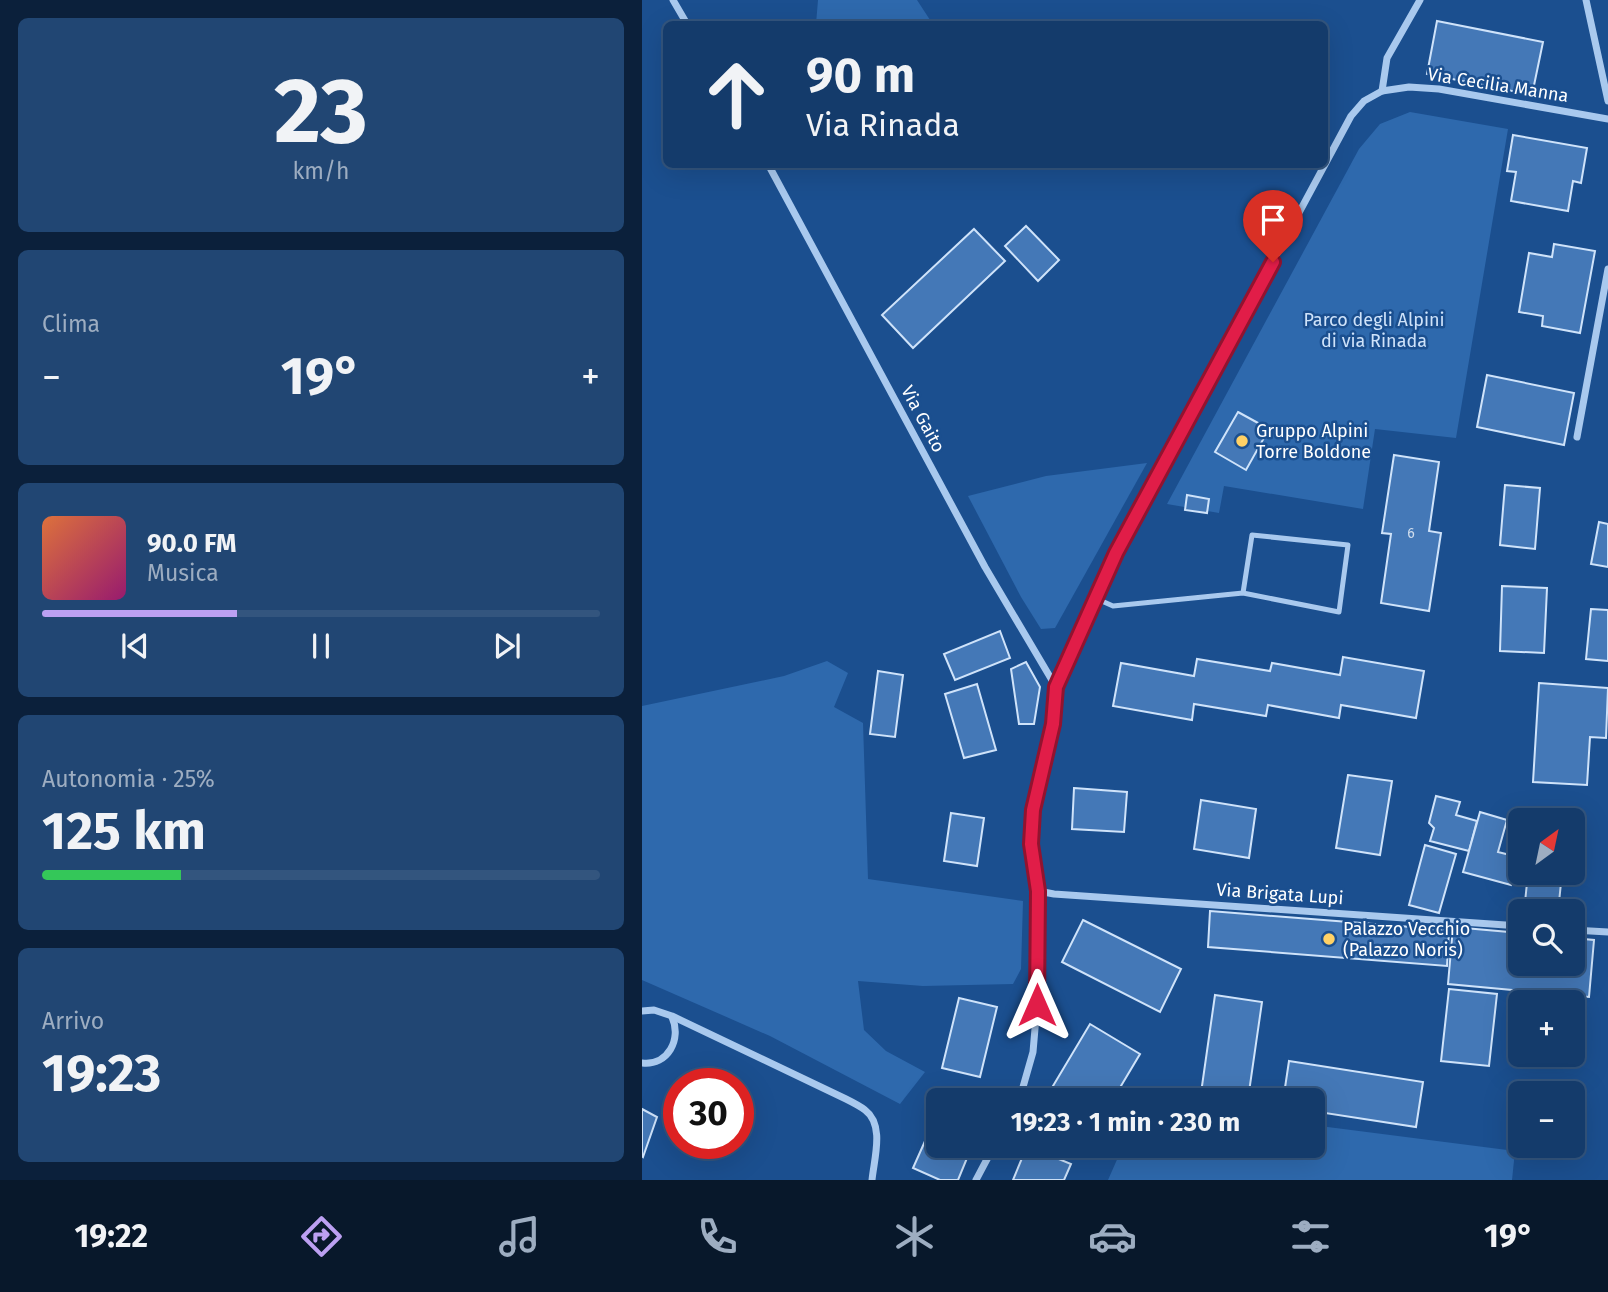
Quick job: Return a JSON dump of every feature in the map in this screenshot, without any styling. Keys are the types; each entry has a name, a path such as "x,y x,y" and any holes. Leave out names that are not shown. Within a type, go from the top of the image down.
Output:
{"street":[{"path":"672,0 685,21"},
{"path":"1328,159 1351,116 1364,101 1382,91 1387,58 1420,0"},
{"path":"1586,0 1608,101"},
{"name":"Via Cecilia Manna","path":"1382,91 1409,87 1439,89 1608,119"},
{"name":"Via Gaito","path":"770,168 985,567 1056,687"},
{"path":"1023,1088 1033,1052 1037,1005 1038,891 1031,844 1033,810 1053,724 1056,687 1116,553 1323,168"},
{"path":"1577,437 1608,269"},
{"name":"Via Brigata Lupi","path":"1038,891 1161,902 1508,925"},
{"path":"1585,931 1608,932"},
{"path":"642,1011 654,1010 672,1016 867,1111 875,1121 877,1136 872,1180"},
{"path":"642,1063 658,1061 669,1052 676,1039 677,1027 672,1016"},
{"path":"976,1180 988,1158"}],"lane":[{"path":"1095,598 1113,606 1243,593 1339,612 1348,545 1252,535 1243,593"}],"green space":[{"path":"818,0 917,0 931,21 816,21"},
{"name":"Parco degli Alpini di via Rinada","path":"1410,112 1508,129 1456,438 1375,429 1363,509 1224,486 1219,513 1167,504 1359,149 1380,124"},
{"path":"1147,463 1055,628 1041,629 1021,597 968,496 1046,476"},
{"path":"827,661 848,673 834,707 863,723 868,879 1023,901 1021,969 1013,984 923,986 858,981 864,1030 886,1051 925,1072 900,1104 770,1036 642,980 642,706 784,676"},
{"path":"1325,1127 1508,1150 1508,1158 1514,1158 1512,1180 1108,1180 1118,1158 1325,1158"}],"building":[{"path":"1437,21 1543,42 1532,95 1427,74"},
{"path":"1513,135 1587,148 1581,183 1573,181 1568,211 1511,201 1516,172 1507,171"},
{"path":"1026,226 1059,260 1038,281 1005,246"},
{"path":"974,229 1005,261 913,348 882,315"},
{"path":"1554,244 1595,251 1580,333 1542,326 1543,316 1519,312 1529,253 1552,257"},
{"path":"1487,375 1574,393 1564,445 1477,427"},
{"name":"Gruppo Alpini Torre Boldone","path":"1238,412 1269,429 1246,470 1215,452"},
{"path":"1394,455 1439,462 1429,531 1441,533 1429,611 1381,603 1391,534 1382,533"},
{"path":"1505,485 1540,488 1535,549 1500,545"},
{"path":"1187,495 1209,499 1207,513 1185,510"},
{"path":"1599,522 1608,524 1608,567 1591,564"},
{"path":"1502,586 1547,588 1544,653 1500,651"},
{"path":"1591,609 1608,610 1608,661 1586,659"},
{"path":"1000,631 1010,658 955,680 944,654"},
{"path":"1343,657 1424,671 1416,718 1341,705 1339,718 1268,705 1266,716 1194,704 1192,720 1113,706 1121,663 1194,676 1197,659 1270,671 1272,663 1340,675"},
{"path":"1026,662 1040,687 1034,724 1019,724 1011,669"},
{"path":"878,671 903,675 895,737 870,734"},
{"path":"1539,683 1608,688 1606,738 1590,737 1587,785 1533,782"},
{"path":"977,684 996,750 964,758 945,694"},
{"path":"1348,775 1392,781 1380,855 1336,848"},
{"path":"1074,788 1127,792 1124,832 1072,829"},
{"path":"1436,796 1460,802 1456,815 1477,821 1469,851 1430,841 1434,828 1429,823"},
{"path":"1201,800 1256,809 1249,858 1194,849"},
{"path":"1480,812 1507,820 1498,852 1508,854 1508,884 1463,872"},
{"path":"951,813 984,818 977,866 944,861"},
{"path":"1425,845 1456,854 1439,913 1409,905"},
{"path":"1527,886 1561,886 1559,899 1525,899"},
{"name":"Palazzo Vecchio (Palazzo Noris)","path":"1210,911 1449,930 1447,966 1208,947"},
{"path":"1083,920 1181,969 1160,1012 1062,962"},
{"path":"1453,927 1508,932 1508,976 1585,976 1585,939 1594,940 1589,997 1585,997 1585,990 1513,990 1448,984"},
{"path":"1449,989 1497,994 1489,1066 1441,1061"},
{"path":"1215,995 1262,1002 1250,1088 1202,1088"},
{"path":"959,998 997,1007 980,1077 942,1068"},
{"path":"1090,1024 1140,1054 1120,1088 1052,1088"},
{"path":"1289,1061 1423,1082 1416,1127 1325,1113 1325,1088 1285,1088"},
{"path":"642,1109 657,1117 643,1157 642,1156"},
{"path":"926,1139 926,1158 967,1158 958,1180 940,1180 913,1168"},
{"path":"1022,1158 1056,1158 1071,1164 1064,1180 1013,1180"}],"place":[{"name":"Gruppo Alpini Torre Boldone","path":"1242,441"},
{"name":"Palazzo Vecchio (Palazzo Noris)","path":"1329,939"}],"route":[{"path":"1037,1005 1038,891 1031,844 1033,810 1053,724 1056,687 1116,553 1273,262"}]}
